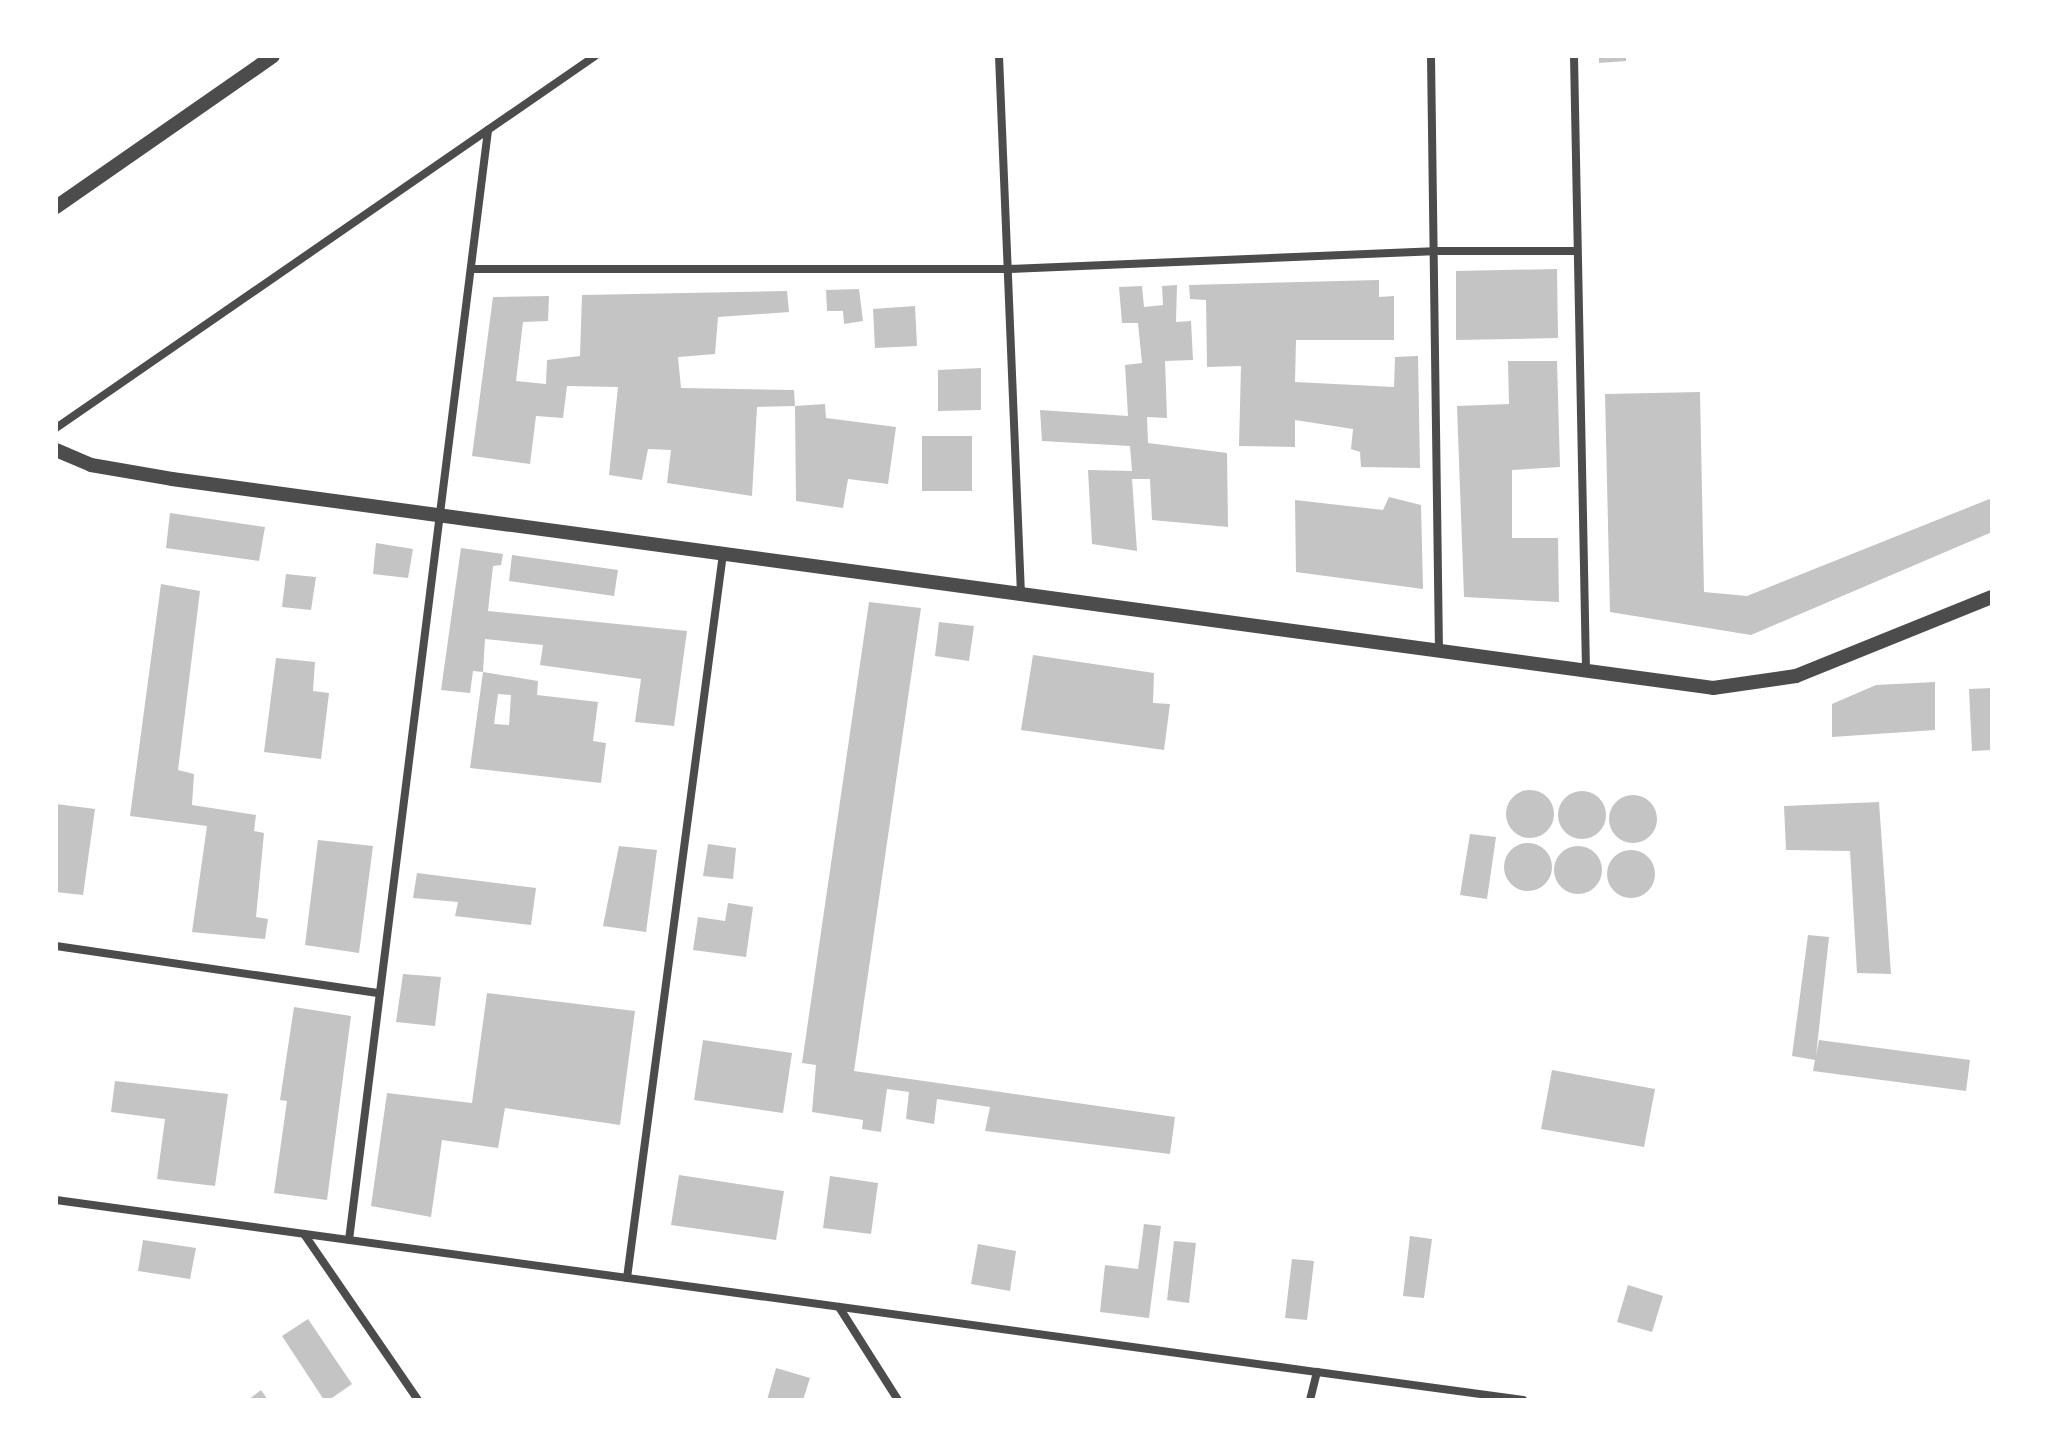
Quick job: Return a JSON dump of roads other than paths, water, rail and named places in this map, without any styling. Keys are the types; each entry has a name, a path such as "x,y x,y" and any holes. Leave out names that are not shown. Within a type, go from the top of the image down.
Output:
{"street":[{"path":"56,207 273,56"},
{"path":"56,428 595,56"},
{"path":"999,56 1021,594"},
{"path":"1431,56 1439,651"},
{"path":"1574,56 1586,671"},
{"path":"349,1240 488,130"},
{"path":"471,269 1009,269 1433,251 1577,251"},
{"path":"56,450 91,465 172,479 1713,688 1796,676 1992,597"},
{"path":"627,1278 723,554"},
{"path":"56,946 380,993"},
{"path":"56,1200 1523,1400"},
{"path":"304,1234 418,1400"},
{"path":"839,1307 898,1400"},
{"path":"1310,1400 1317,1372"}]}
